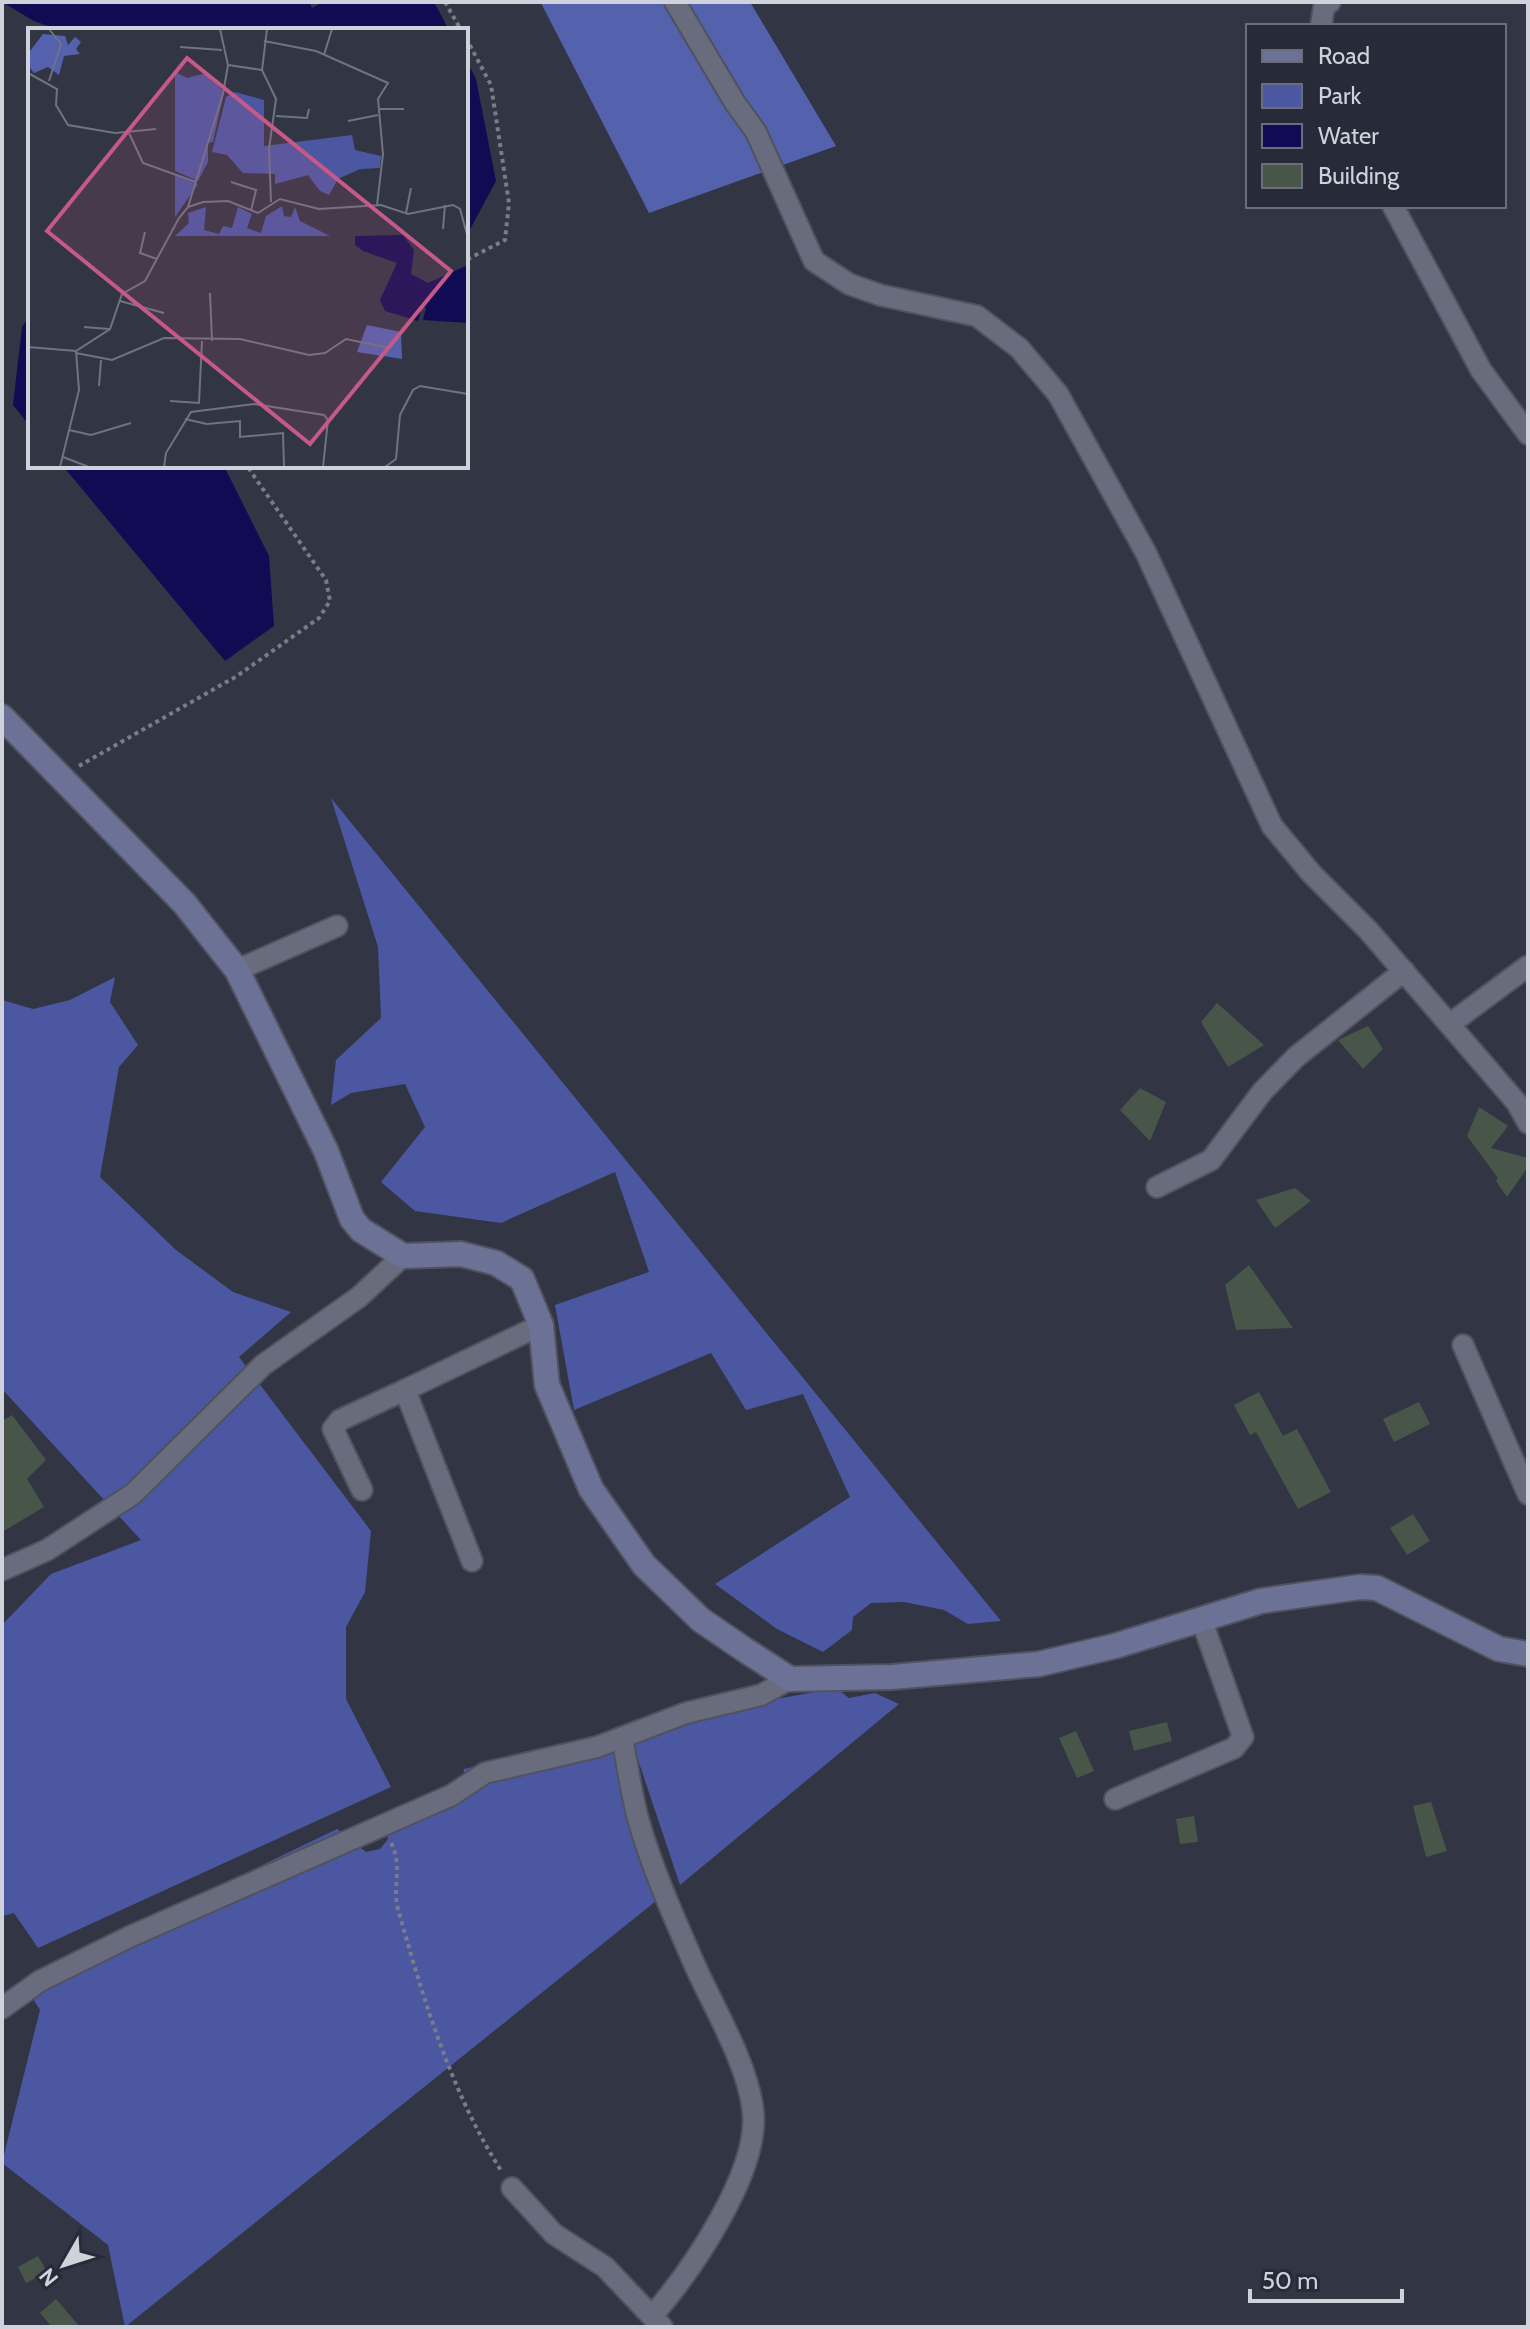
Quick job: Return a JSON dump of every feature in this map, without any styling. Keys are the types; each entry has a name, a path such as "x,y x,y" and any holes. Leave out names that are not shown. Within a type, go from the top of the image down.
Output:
{"street":[{"path":"675,2 735,103 756,132 814,261 849,284 880,295 977,316 1019,348 1058,394 1146,553 1272,826 1450,1024 1517,1103 1528,1123"},
{"path":"1321,24 1324,7 1330,2"},
{"path":"1394,208 1481,370 1528,434"},
{"path":"2,717 184,903 237,970 326,1151 352,1219 361,1230 403,1256 461,1254 514,1271 529,1288 541,1325 547,1385 591,1489 644,1565 701,1620 790,1679"},
{"path":"237,970 337,926"},
{"path":"1450,1024 1528,966"},
{"path":"1157,1187 1211,1160 1262,1092 1296,1057 1404,971"},
{"path":"2,1570 47,1550 133,1494 263,1365 359,1297 403,1256"},
{"path":"362,1490 333,1429 340,1420 541,1325"},
{"path":"1463,1345 1528,1494"},
{"path":"405,1390 472,1561"},
{"path":"2,2008 40,1981 129,1937 383,1827 452,1795 485,1773 622,1738 686,1713 761,1695 790,1679 892,1677 1039,1664 1202,1621 1261,1601 1371,1587 1499,1649 1528,1654"},
{"path":"1115,1799 1234,1748 1243,1737 1202,1621"},
{"path":"512,2188 554,2234 605,2267 657,2321 711,2237 748,2154 753,2112 717,2008 678,1928 639,1822 622,1738"}],"path":[{"path":"445,2 460,28"},
{"path":"468,42 491,85 509,224 505,240 468,259"},
{"path":"58,776 94,760 237,676 319,618 330,601 326,580 248,468"},
{"path":"383,1827 398,1855 396,1902 439,2037 484,2143 512,2188"}],"green space":[{"path":"331,798 1001,1621 968,1624 944,1610 904,1602 871,1603 853,1617 852,1630 823,1652 777,1629 715,1584 850,1497 803,1394 746,1410 711,1353 574,1410 555,1305 649,1272 615,1172 501,1223 415,1211 381,1182 425,1127 405,1084 351,1093 331,1105 336,1060 381,1018 378,947"},
{"path":"115,977 110,1002 138,1045 119,1067 100,1177 176,1250 233,1292 291,1312 239,1357 371,1531 365,1592 346,1627 346,1699 391,1787 38,1948 14,1913 2,1916 2,1625 51,1574 141,1540 2,1389 2,1000 33,1009 70,1000"},
{"path":"836,1688 849,1698 875,1693 899,1704 680,1885 627,1727"},
{"path":"609,1739 656,1901 125,2327 108,2245 2,2163 40,2010 22,1981 337,1829 366,1852 380,1849 388,1839 382,1814 462,1790 464,1769"}],"shaded area":[{"path":"750,2 836,146 649,213 541,3"}],"water":[{"path":"2,2 310,2 312,8 323,2 434,2 448,28 53,28 34,21"},
{"path":"468,64 476,79 496,181 468,233"},
{"path":"28,318 28,424 13,405 22,327"},
{"path":"65,468 225,468 269,556 274,626 225,661"}],"building":[{"path":"1217,1003 1264,1045 1228,1067 1201,1022"},
{"path":"1368,1026 1383,1049 1363,1069 1338,1040"},
{"path":"1140,1088 1166,1102 1150,1141 1120,1110"},
{"path":"1479,1107 1508,1126 1491,1148 1528,1158 1528,1167 1507,1197 1496,1181 1498,1178 1467,1136"},
{"path":"1295,1188 1311,1201 1275,1228 1256,1200"},
{"path":"1249,1265 1293,1328 1236,1330 1225,1285"},
{"path":"1259,1392 1283,1436 1297,1429 1331,1492 1298,1509 1256,1432 1250,1435 1234,1405"},
{"path":"1419,1402 1430,1424 1394,1442 1383,1419"},
{"path":"12,1415 46,1460 27,1479 44,1507 2,1532 2,1421"},
{"path":"1413,1514 1430,1541 1407,1555 1390,1528"},
{"path":"1167,1722 1172,1741 1134,1751 1129,1731"},
{"path":"1076,1731 1094,1771 1077,1778 1059,1738"},
{"path":"1431,1802 1447,1851 1426,1857 1413,1806"},
{"path":"1194,1816 1198,1842 1180,1844 1176,1819"},
{"path":"38,2256 47,2272 26,2283 18,2267"},
{"path":"56,2299 80,2327 52,2327 40,2313"}]}
